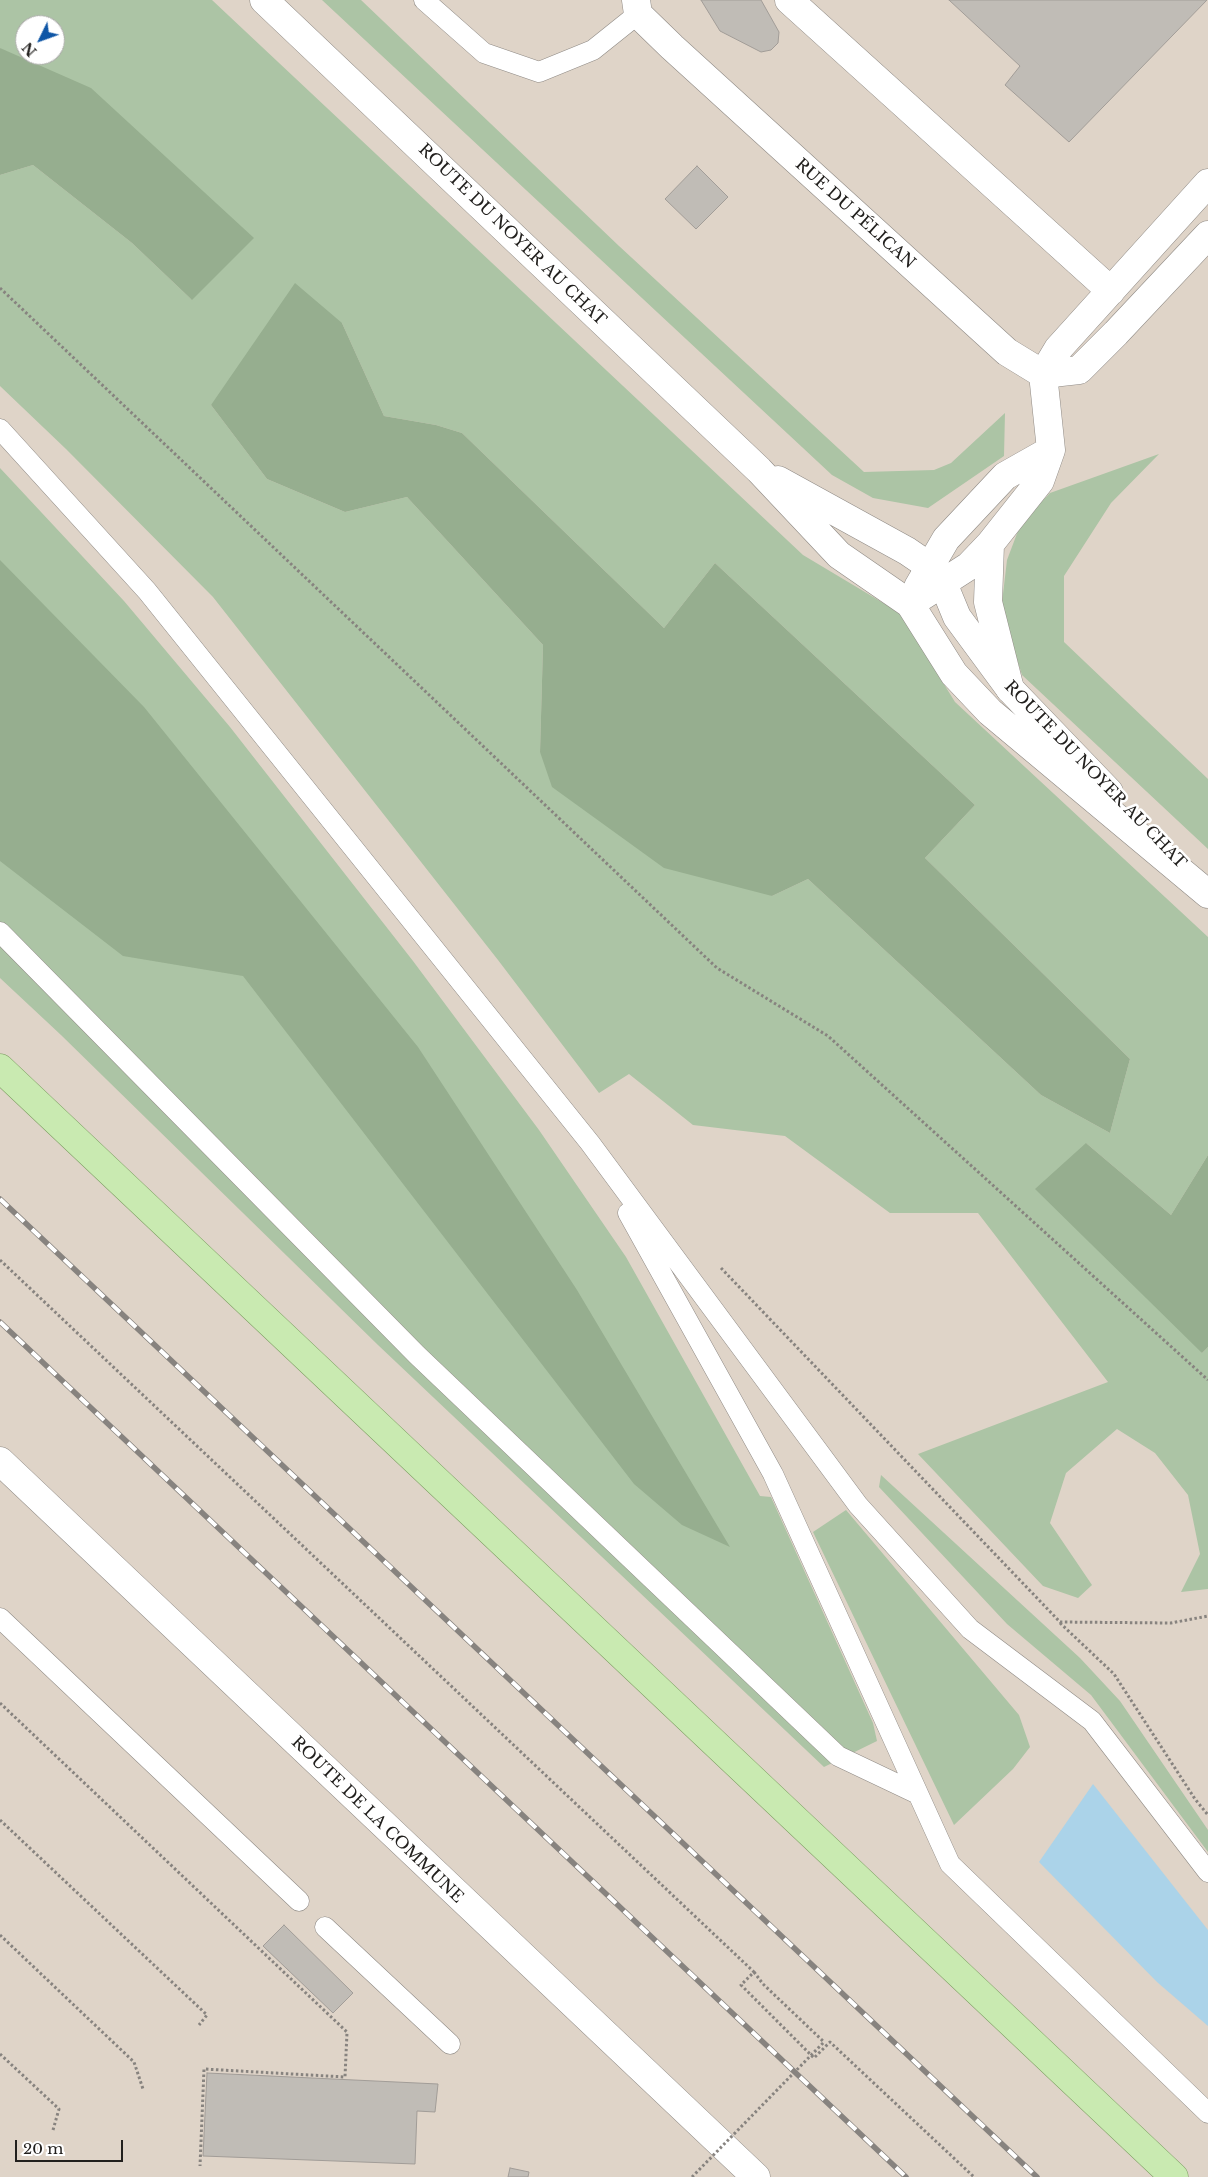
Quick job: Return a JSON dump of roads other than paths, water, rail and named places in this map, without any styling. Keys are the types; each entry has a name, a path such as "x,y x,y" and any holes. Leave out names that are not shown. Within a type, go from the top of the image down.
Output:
{"main road":[{"path":"0,1068 1174,2177"}],"street":[{"name":"ROUTE DU NOYER AU CHAT","path":"264,0 759,470 839,555 910,604 954,674 990,712 1208,894"},
{"path":"790,0 1111,291"},
{"name":"RUE DU PÉLICAN","path":"637,7 672,48 1007,352 1043,374"},
{"path":"936,575 969,566 990,544 1040,481 1051,450 1043,374 1058,349 1208,183"},
{"path":"1043,374 1078,370 1116,334 1208,235"},
{"path":"910,604 936,575 946,539 1005,476 1051,450"},
{"name":"ROUTE DU NOYER AU CHAT","path":"759,470 840,512 907,551 936,575 957,616 1010,689 1208,894"},
{"path":"990,544 988,602 1010,689"},
{"name":"ROUTE DE LA COMMUNE","path":"0,1461 756,2177"}],"lane":[{"path":"424,0 484,53 539,72 594,50 637,7"},
{"path":"0,429 147,591 590,1143 858,1504 970,1629 1092,1721 1208,1872"},
{"path":"0,932 417,1355 838,1756 918,1794"},
{"path":"590,1143 773,1474 950,1864 1208,2113"},
{"path":"0,1618 299,1901"},
{"path":"326,1927 450,2044"}],"water":[{"path":"1093,1784 1208,1930 1208,2026 1157,1982 1039,1862"}],"railway":[{"path":"0,1199 1037,2177"},
{"path":"0,1322 906,2177"}]}
